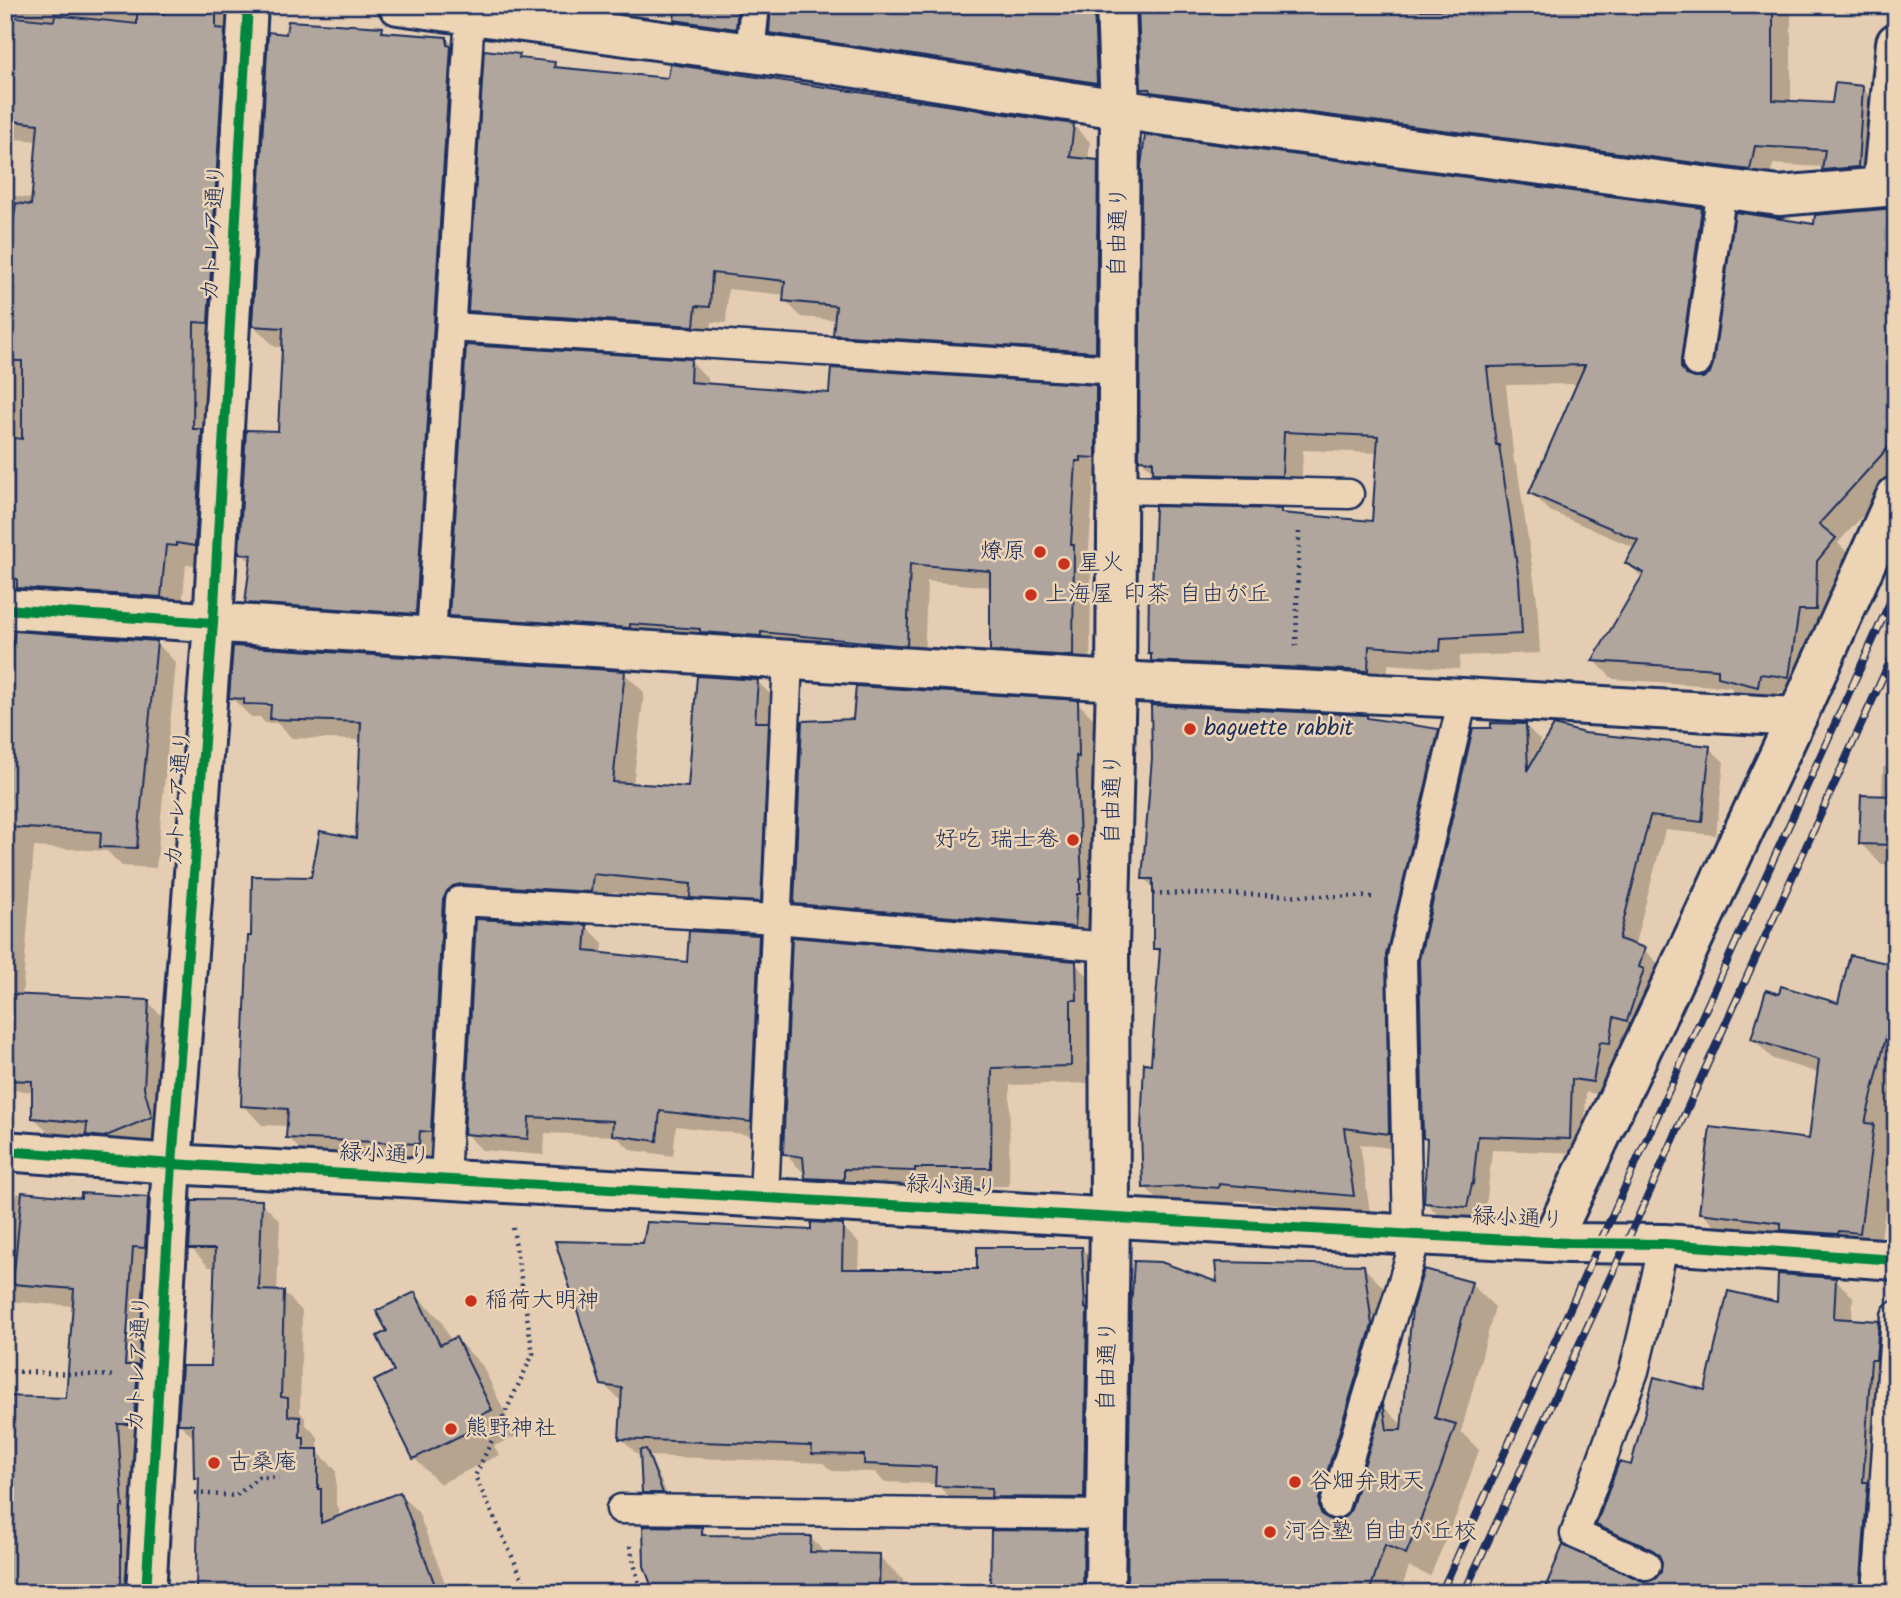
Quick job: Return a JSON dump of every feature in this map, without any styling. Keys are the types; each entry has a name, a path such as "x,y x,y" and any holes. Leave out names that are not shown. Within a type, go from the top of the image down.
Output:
{"street":[{"name":"カトレア通り","path":"146,1593 172,1164 213,623 248,5"},
{"path":"398,5 750,52 1120,110 1779,196 1889,186 1896,43"},
{"name":"自由通り","path":"1105,1593 1110,1218 1109,947 1116,681 1120,110 1116,5"},
{"path":"1551,1242 1797,717 1896,496"},
{"path":"5,609 1116,681 1797,717"},
{"name":"緑小通り","path":"5,1151 172,1164 1413,1235 1664,1244 1896,1260"}],"lane":[{"path":"750,52 755,5"},
{"path":"431,637 470,15"},
{"path":"1698,362 1722,189"},
{"path":"451,327 1118,370"},
{"path":"1117,489 1349,494"},
{"path":"764,1197 788,660"},
{"path":"1335,1504 1413,1235 1402,958 1464,698"},
{"path":"445,1179 460,901 775,919 1109,947"},
{"path":"1646,1565 1575,1534 1634,1371 1664,1244"},
{"path":"1877,1593 1896,1316"},
{"path":"621,1509 1106,1515"}],"path":[{"path":"1295,690 1300,493"},
{"path":"1111,892 1416,898"},
{"path":"511,1219 533,1354 475,1476 529,1593"},
{"path":"5,1371 159,1377"},
{"path":"152,1490 236,1496 258,1477 279,1478"}],"building":[{"path":"676,5 738,5 736,29 674,20"},
{"path":"771,5 1094,5 1097,83 769,33"},
{"path":"1138,5 1396,5 1397,10 1536,10 1536,5 1773,5 1773,100 1832,103 1835,83 1863,86 1858,167 1822,170 1825,150 1755,146 1750,170 1150,92 1150,89 1141,89"},
{"path":"164,7 216,7 216,28 225,29 208,323 194,322 193,429 202,429 195,546 176,543 176,546 166,545 161,597 17,588 17,579 5,578 5,437 22,439 22,361 5,361 5,279 16,203 31,205 38,124 5,120 5,16 54,21 55,15 137,24 137,13 164,14"},
{"path":"288,21 383,27 382,32 447,37 447,45 451,46 416,614 245,603 251,555 239,553 246,430 278,431 283,328 252,326 268,32 286,34"},
{"path":"484,50 555,62 554,67 668,78 670,64 1074,124 1070,157 1098,160 1096,352 833,335 836,306 783,301 785,281 712,273 710,307 696,306 694,326 468,311"},
{"path":"1145,135 1702,208 1681,360 1681,368 1686,375 1695,378 1703,378 1710,373 1713,364 1735,212 1814,224 1815,215 1896,208 1896,439 1819,524 1836,538 1817,561 1816,610 1799,610 1789,677 1760,674 1758,687 1718,677 1718,669 1592,661 1644,573 1625,563 1638,540 1529,493 1585,365 1487,367 1496,445 1499,445 1519,579 1522,634 1441,638 1440,651 1369,646 1368,671 1151,661 1151,654 1148,654 1149,590 1152,590 1155,506 1281,509 1281,513 1372,521 1378,436 1284,432 1282,476 1156,473 1153,472 1153,461 1139,460 1141,166"},
{"path":"466,345 691,359 690,382 829,393 831,368 1096,385 1096,458 1081,457 1081,461 1076,461 1071,545 1074,545 1073,656 990,651 990,571 910,564 907,646 761,632 761,636 630,624 630,628 449,616"},
{"path":"14,631 157,641 137,848 100,847 101,832 5,827 5,653 12,653"},
{"path":"233,646 625,671 613,782 688,787 697,676 758,680 755,722 769,722 761,902 690,898 691,884 593,874 591,892 461,884 453,886 443,900 431,1132 420,1131 419,1144 286,1138 288,1109 241,1106 252,876 311,877 320,831 356,838 361,722 270,719 271,705 244,704 244,699 229,698"},
{"path":"856,686 1078,700 1079,757 1076,756 1082,879 1080,894 1077,894 1075,927 794,904 802,721 853,719"},
{"path":"1151,705 1367,715 1367,718 1439,729 1386,955 1389,1134 1344,1128 1354,1196 1219,1184 1218,1188 1143,1188 1141,1131 1144,1063 1151,1064 1160,949 1153,949 1153,879 1142,879 1152,758"},
{"path":"1491,723 1526,724 1528,769 1554,725 1584,733 1710,746 1702,822 1650,816 1619,939 1645,948 1639,967 1644,969 1627,1021 1614,1017 1610,1043 1600,1042 1593,1082 1572,1079 1570,1139 1478,1136 1473,1184 1467,1207 1424,1203 1427,1139 1423,1138 1419,960 1473,728 1491,728"},
{"path":"1861,795 1896,796 1896,845 1859,844"},
{"path":"476,919 587,925 585,951 687,962 689,931 759,935 751,1122 660,1111 657,1141 612,1135 613,1121 529,1117 528,1139 464,1134"},
{"path":"792,937 1076,961 1077,1000 1071,1000 1071,1066 992,1068 991,1168 915,1168 915,1171 844,1169 844,1180 805,1178 803,1157 783,1154"},
{"path":"1850,955 1896,965 1896,996 1865,1123 1874,1124 1860,1233 1781,1230 1781,1223 1699,1213 1710,1127 1809,1139 1819,1060 1751,1039 1766,990 1779,994 1781,986 1838,1003"},
{"path":"5,994 149,1000 144,1088 152,1117 104,1137 86,1135 87,1123 32,1118 32,1081 5,1080"},
{"path":"22,1192 81,1198 81,1193 148,1197 145,1248 133,1247 125,1365 138,1365 134,1424 118,1424 123,1507 121,1586 78,1586 78,1593 7,1593 9,1528 5,1396 66,1398 74,1289 13,1284"},
{"path":"262,1200 259,1290 284,1291 281,1397 288,1398 288,1416 300,1417 300,1438 304,1438 304,1449 318,1449 321,1523 400,1492 438,1593 196,1590 199,1478 194,1478 193,1424 178,1424 182,1366 211,1366 215,1249 189,1249 192,1201"},
{"path":"647,1222 811,1230 811,1222 843,1224 842,1269 977,1269 977,1247 1082,1247 1087,1309 1084,1498 991,1497 992,1488 935,1486 936,1467 864,1464 864,1455 812,1454 811,1446 619,1439 622,1388 601,1385 555,1241 643,1243"},
{"path":"1134,1261 1161,1262 1217,1282 1215,1262 1364,1265 1372,1325 1319,1499 1322,1515 1331,1520 1347,1516 1351,1509 1383,1403 1387,1430 1401,1430 1412,1309 1424,1269 1472,1282 1435,1418 1456,1424 1406,1554 1385,1545 1369,1593 1127,1593"},
{"path":"1778,1274 1836,1278 1834,1318 1879,1321 1876,1360 1871,1360 1863,1482 1868,1482 1860,1593 1543,1593 1563,1545 1647,1582 1655,1579 1661,1572 1662,1562 1653,1550 1596,1525 1619,1462 1631,1465 1654,1377 1705,1390 1728,1291 1777,1302"},
{"path":"415,1292 440,1345 456,1337 492,1410 470,1420 474,1429 413,1459 374,1381 394,1371 377,1336 387,1331 376,1311"},
{"path":"646,1449 663,1493 642,1493 640,1450"},
{"path":"643,1526 702,1527 702,1535 811,1536 810,1552 880,1554 879,1593 654,1593 644,1566"},
{"path":"991,1530 1084,1531 1083,1593 990,1593"}],"railway":[{"path":"1441,1593 1896,589"},
{"path":"1464,1593 1635,1224 1896,648"}],"cycle path":[{"path":"146,1593 172,1164 213,623 248,5"},
{"path":"5,609 213,623"},
{"path":"5,1151 172,1164 1417,1235 1569,1243 1664,1244 1896,1260"}],"place":[{"name":"燎原","path":"1040,552"},
{"name":"星火","path":"1064,564"},
{"name":"上海屋 印茶 自由が丘","path":"1031,595"},
{"name":"baguette rabbit","path":"1190,729"},
{"name":"好吃 瑞士卷","path":"1073,840"},
{"name":"稲荷大明神","path":"471,1301"},
{"name":"熊野神社","path":"451,1429"},
{"name":"古桑庵","path":"214,1463"},
{"name":"谷畑弁財天","path":"1295,1482"},
{"name":"河合塾 自由が丘校","path":"1270,1532"}]}
